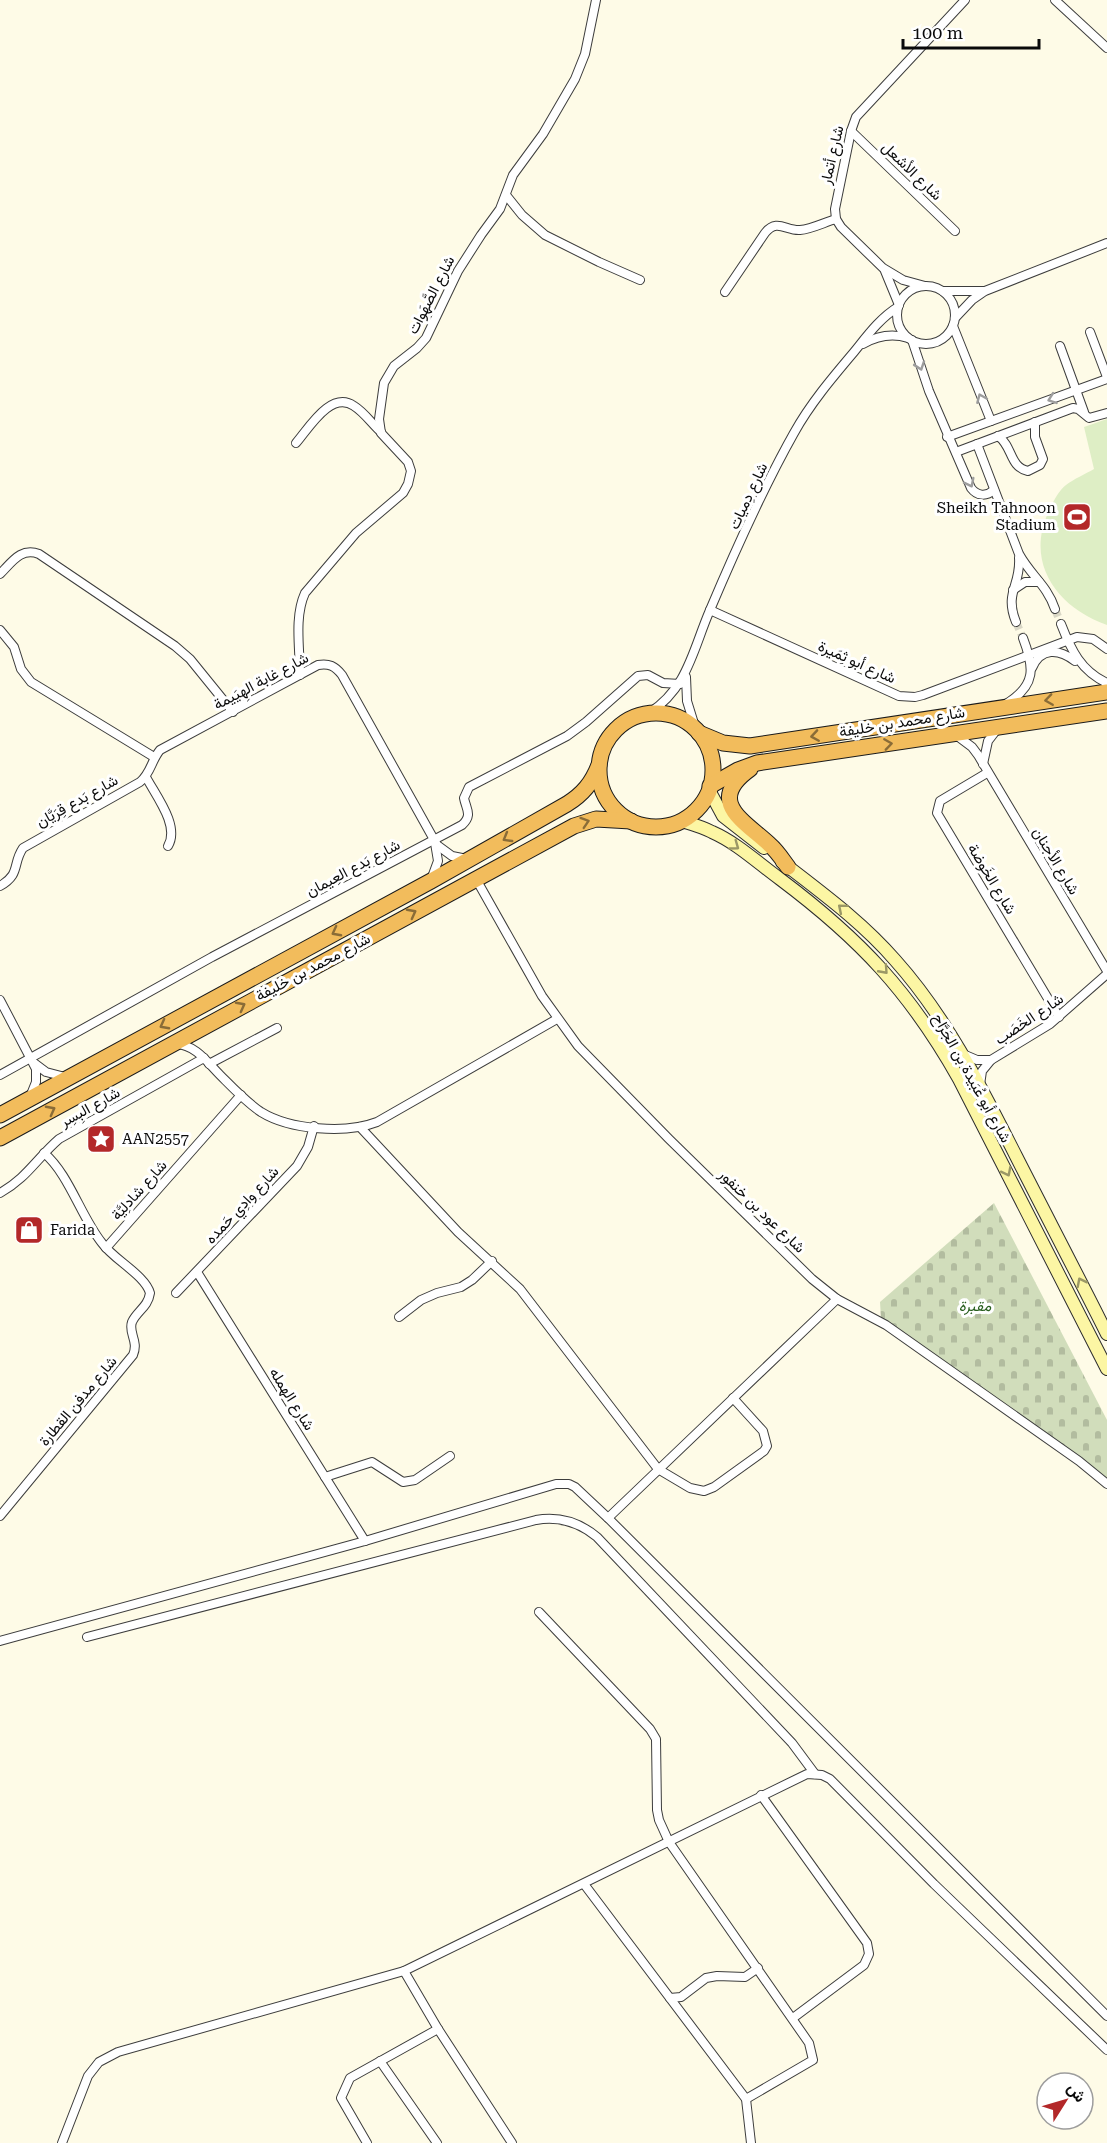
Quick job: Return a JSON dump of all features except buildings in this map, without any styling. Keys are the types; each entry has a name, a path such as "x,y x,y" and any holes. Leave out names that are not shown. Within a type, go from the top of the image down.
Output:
{"highway":[{"name":"شارع محمد بن خليفة","path":"698,731 723,743 750,746 1107,692"},
{"name":"شارع محمد بن خليفة","path":"710,788 738,770 757,764 1107,711"},
{"path":"649,713 666,714 682,720 698,731 707,745 713,772 710,788 698,807 682,821 657,827 644,826 617,812 606,798 600,782 599,765 604,746 615,730 631,718 649,713"},
{"path":"757,764 734,783 731,790 731,806 738,819 770,845 788,867"},
{"name":"شارع محمد بن خليفة","path":"0,1115 431,881 579,797 589,787 599,765"},
{"name":"شارع محمد بن خليفة","path":"0,1138 546,840 584,821 608,818 631,821"}],"main road":[{"name":"شارع أبو عُبَيدة بن الجَرَّاح","path":"710,788 723,816 832,899 880,943 921,991 963,1054 980,1085 1107,1334"},
{"name":"شارع أبو عُبَيدة بن الجَرَّاح","path":"682,821 711,831 729,841 821,910 873,958 911,1004 945,1053 1107,1369"}],"street":[{"name":"شارع الصَّهَوات","path":"381,433 380,407 386,377 394,366 426,338 458,271 500,209 513,175 543,134 579,71 585,54 596,0"},
{"name":"شارع أتمار","path":"836,219 836,199 850,131 860,110 965,0"},
{"path":"1055,0 1107,48"},
{"name":"شارع الأشعل","path":"850,131 955,231"},
{"path":"506,195 522,215 544,234 640,280"},
{"path":"725,292 772,226 782,225 801,230 836,219 847,234 883,268 903,280 943,291 985,291"},
{"path":"912,340 928,344 936,342 950,333 954,322 972,300 985,291 1107,243"},
{"path":"883,268 899,306 899,325 912,340 947,437 974,491 977,494 987,495 994,490"},
{"path":"899,306 909,291 925,286"},
{"path":"943,291 950,298 954,307 954,322 991,421"},
{"name":"شارع دِميات","path":"649,713 670,697 680,684 710,610 794,432 818,395 857,348 886,316 899,306"},
{"path":"947,437 1107,378 1090,333"},
{"name":"شارع دِميات","path":"857,348 874,338 883,336 902,336 912,340"},
{"path":"1060,346 1085,415"},
{"path":"296,443 328,407 340,402 353,405 408,462 411,471 410,480 403,493 356,533 305,592 299,618 300,675"},
{"path":"956,452 1073,408 1092,418 1107,413"},
{"path":"998,436 1006,443 1015,464 1028,471 1040,465 1043,459 1035,437 1035,422"},
{"path":"977,444 1019,554 1028,569 1050,593 1055,609"},
{"path":"0,574 19,555 25,552 39,554 175,646 190,659 233,712"},
{"path":"1016,622 1011,608 1013,591 1019,573 1019,554"},
{"path":"1013,591 1025,582 1040,582"},
{"name":"شارع أبو ثِمَيرة","path":"710,610 899,696 907,697 923,695 1068,640 1085,637 1093,639 1107,649"},
{"path":"1061,624 1071,650 1083,666"},
{"path":"0,630 14,647 21,669 31,682 154,757 146,777 172,827 172,837 168,846"},
{"path":"1023,638 1032,669"},
{"path":"1001,707 1020,694 1029,680 1035,661 1050,651 1067,655 1107,683"},
{"name":"شارع غابة الهِيَيمة","path":"154,757 167,746 324,664 338,669 433,840 441,850 452,856 470,859"},
{"name":"شارع دِميات","path":"687,670 687,701 698,731"},
{"name":"شارع بَدع العِيمان","path":"0,1075 33,1060 222,952 462,825 468,818 464,798 469,787 567,736 586,722 635,677 645,674 663,683 680,684"},
{"path":"985,768 985,748 998,728"},
{"name":"شارع الأجنان","path":"956,734 972,747 1107,973"},
{"name":"شارع الخَوضة","path":"985,768 945,797 937,806 937,813 1059,1017"},
{"name":"شارع بَدع قِرَيَّان","path":"0,886 16,871 19,853 27,844 146,777"},
{"name":"شارع غابة الهِيَيمة","path":"431,881 438,861 433,840"},
{"name":"شارع عود بن خنفور","path":"476,879 557,1019 578,1047 812,1279 837,1299 886,1325 1107,1484"},
{"name":"شارع الخَصَب","path":"980,1085 982,1071 991,1060 1032,1037 1059,1017 1107,973"},
{"path":"0,1000 33,1060 36,1082 28,1100"},
{"path":"169,1044 182,1044 206,1061 263,1113 290,1124 337,1129 360,1127 389,1116 557,1019"},
{"path":"205,1025 197,1040 206,1061"},
{"name":"شارع البِسِر","path":"0,1193 29,1172 59,1139 206,1061 233,1052 277,1028"},
{"name":"شارع الخَصَب","path":"963,1054 976,1060 991,1060"},
{"path":"33,1060 53,1075 68,1077"},
{"name":"شارع شادلِيَّة","path":"106,1248 241,1095"},
{"name":"شارع وادِي حَمده","path":"176,1293 297,1166 308,1147 314,1126"},
{"path":"360,1127 450,1223 520,1289 658,1469 690,1488 704,1491 714,1487 764,1452 767,1446 763,1431 733,1398"},
{"name":"شارع مدفن القطارة","path":"0,1516 129,1360 136,1348 131,1329 132,1323 149,1300 148,1287 106,1248 56,1166 44,1153"},
{"path":"399,1317 421,1300 461,1287 492,1262"},
{"name":"شارع الهمله","path":"197,1272 365,1541"},
{"path":"608,1518 837,1299"},
{"path":"325,1477 372,1462 403,1482 415,1480 450,1456"},
{"path":"0,1641 365,1541 562,1483 575,1487 1107,2016"},
{"path":"87,1637 536,1521 564,1520 582,1526 597,1537 792,1743 815,1774"},
{"path":"539,1612 650,1729 656,1739 657,1810 669,1842 809,2043 813,2060 746,2099"},
{"path":"64,2141 88,2076 99,2062 118,2052 404,1971 799,1776 815,1774 830,1779 934,1884 1107,2050"},
{"path":"761,1795 867,1943 868,1954 864,1965 793,2018"},
{"path":"584,1884 746,2099 751,2143"},
{"path":"670,1998 681,1997 690,1992 706,1978 745,1977 758,1968"},
{"path":"404,1971 438,2029 512,2143"},
{"path":"367,2143 341,2098 350,2078 438,2029"},
{"path":"380,2061 437,2143"}],"green space":[{"name":"Sheikh Tahnoon Stadium","path":"1107,419 1107,625 1074,608 1061,596 1050,582 1041,550 1042,532 1048,513 1058,494 1069,483 1094,469 1084,427"},
{"name":"مقبرة","path":"994,1203 1107,1420 1107,1479 881,1319 880,1302"}],"tunnel":[{"path":"1055,609 1061,624"},
{"path":"1016,622 1023,638"}],"place":[{"name":"Sheikh Tahnoon Stadium","path":"1077,517"},
{"name":"AAN2557","path":"101,1139"},
{"name":"Farida","path":"29,1230"}]}
